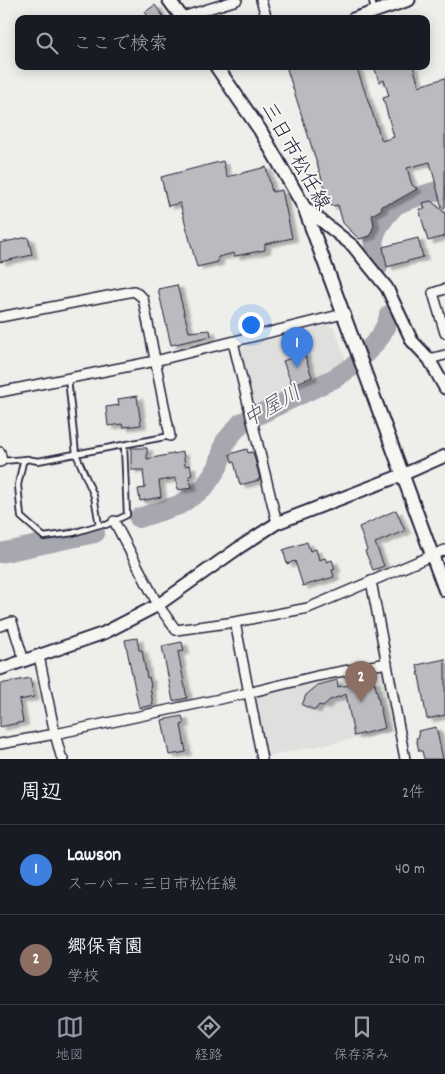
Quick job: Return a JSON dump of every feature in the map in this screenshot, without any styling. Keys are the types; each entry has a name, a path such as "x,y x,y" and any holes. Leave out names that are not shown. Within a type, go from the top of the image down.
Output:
{"main road":[{"path":"169,0 180,15"},
{"name":"三日市松任線","path":"219,70 260,130 304,207 445,590"}],"street":[{"path":"191,15 237,0"},
{"path":"261,0 267,15"},
{"path":"359,15 373,6 409,0"},
{"path":"304,207 353,246 387,288 412,341 429,359 445,388"},
{"path":"445,289 433,293 445,333"},
{"path":"0,317 134,291 143,298 170,436"},
{"path":"0,392 156,361 343,314"},
{"path":"233,342 277,523"},
{"path":"429,359 445,354"},
{"path":"0,668 104,633 158,605 277,523 402,475 445,456"},
{"path":"114,521 158,605 176,630 235,622 308,608 445,550"},
{"path":"371,581 405,759"},
{"path":"0,626 12,622 24,661"},
{"path":"235,622 261,759"},
{"path":"39,656 55,734 63,759"},
{"path":"0,744 248,693 317,676 387,664"}],"lane":[{"path":"68,378 76,454 94,496 99,525"},
{"path":"1,458 38,461 170,436"},
{"path":"27,459 22,462 18,485 21,517 44,537 72,533 99,525 106,525 127,515 124,445"}],"shaded area":[{"path":"329,325 335,329 347,364 255,408 241,353 244,346"},
{"path":"377,669 384,673 395,731 268,756 256,700 260,694"}],"building":[{"path":"155,5 162,15 147,15 145,12"},
{"path":"287,70 357,70 382,141 394,137 383,98 389,96 384,80 379,82 375,70 414,70 419,86 445,78 445,207 442,208 430,162 407,168 412,185 417,189 394,202 381,206 382,209 372,215 374,225 370,236 359,239 343,223 338,205 331,206 323,196 327,195"},
{"path":"223,161 227,177 266,167 272,192 282,190 292,238 265,244 265,250 235,256 234,253 218,257 218,262 197,267 180,203 168,206 161,177"},
{"path":"431,201 445,213 445,236 428,241 419,209 425,209 423,203"},
{"path":"28,237 32,255 0,262 0,243"},
{"path":"418,238 423,257 387,267 383,247"},
{"path":"177,285 189,332 210,330 211,336 171,345 158,289"},
{"path":"304,353 312,377 292,385 283,361"},
{"path":"137,396 141,425 123,427 122,424 108,426 106,407 119,405 118,399"},
{"path":"131,448 147,448 147,459 183,452 185,466 190,465 192,475 189,476 192,488 178,490 176,478 159,481 161,497 140,501 138,489 145,488 143,470 131,470"},
{"path":"247,449 248,453 253,452 260,479 240,485 230,454"},
{"path":"396,510 405,531 375,543 384,566 373,570 365,551 367,550 359,527"},
{"path":"307,542 310,551 316,549 319,560 325,558 327,562 332,560 335,569 332,570 334,577 303,586 295,561 287,564 283,550"},
{"path":"137,638 139,650 142,650 147,678 149,677 153,705 139,708 125,640"},
{"path":"182,642 184,651 178,652 187,698 173,701 162,646"},
{"path":"445,659 445,715 427,719 417,665"},
{"path":"30,678 34,697 19,700 23,722 0,727 0,684"},
{"path":"337,680 338,687 374,680 385,728 354,736 346,694 330,700 323,706 319,705 315,710 302,705 306,695 318,685"},
{"path":"182,716 184,724 181,725 186,752 169,755 162,720"},
{"path":"436,727 443,759 424,759 422,751 419,751 416,738 419,737 418,731"}],"waterway":[{"name":"中屋川","path":"378,267 374,252 375,235 377,229 391,210 396,205 405,201 445,189"},
{"name":"中屋川","path":"139,518 179,505 204,488 218,467 225,442 241,423 335,378 356,364 380,337 389,315"},
{"name":"中屋川","path":"0,553 95,533"}],"place":[{"name":"Lawson","path":"297,368"},
{"name":"郷保育園","path":"361,702"}]}
